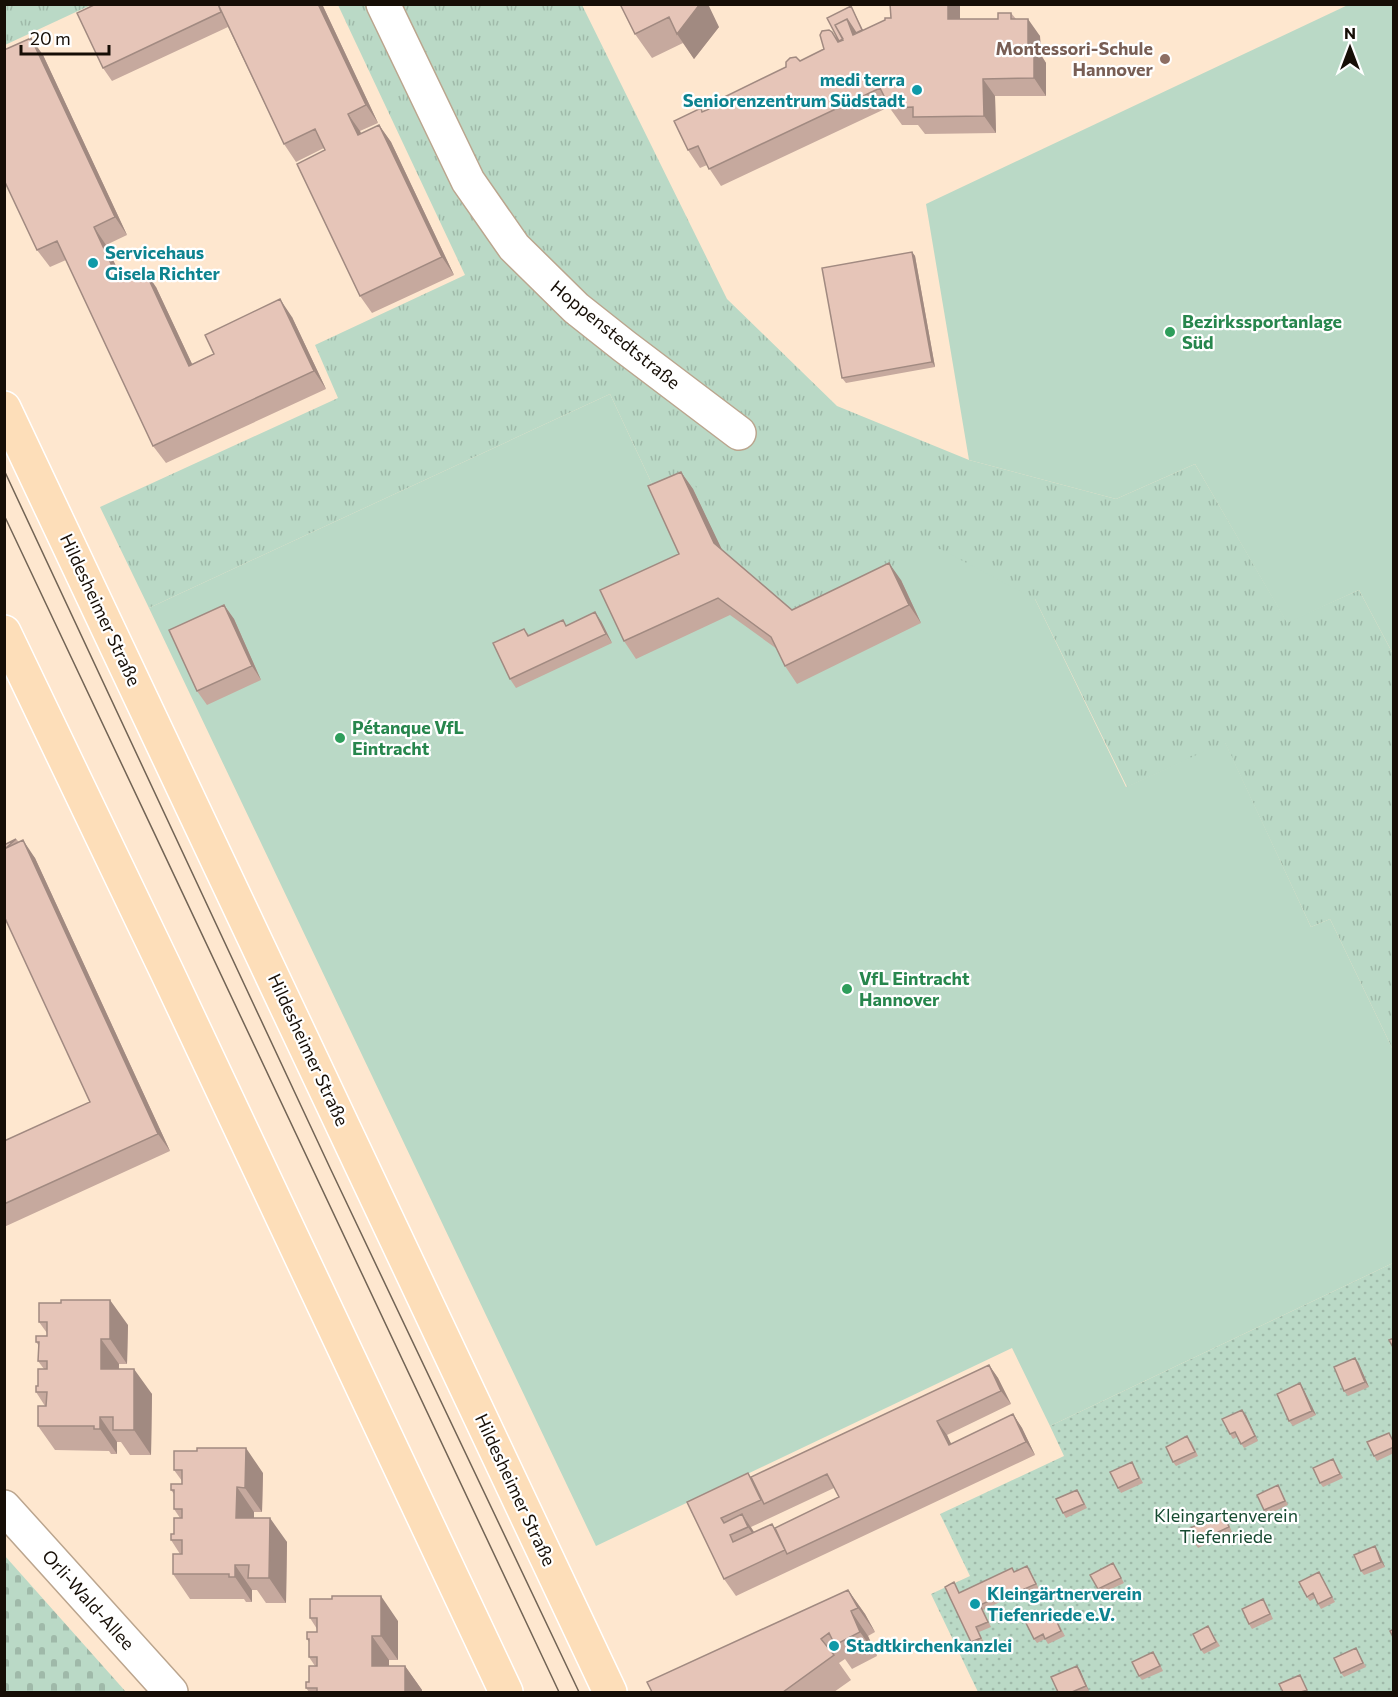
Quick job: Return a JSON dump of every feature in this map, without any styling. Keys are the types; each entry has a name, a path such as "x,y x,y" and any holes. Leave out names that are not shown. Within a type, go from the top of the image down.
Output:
{"main road":[{"name":"Hildesheimer Straße","path":"4,408 610,1692"},
{"path":"4,632 506,1692"}],"street":[{"name":"Hoppenstedtstraße","path":"382,4 468,181 514,247 576,308 739,433"},
{"name":"Orli-Wald-Allee","path":"4,1507 171,1692"}],"green space":[{"path":"5,4 91,4 91,5 5,45"},
{"name":"Bezirkssportanlage Süd","path":"1350,4 1393,5 1393,654 1359,590 1287,623 1195,464 1116,499 969,460 926,204"},
{"path":"338,5 582,5 727,299 837,406 969,460 1116,499 1195,464 1287,622 1359,590 1393,654 1393,1050 1330,919 1311,927 1225,743 1127,787 1035,599 800,619 659,499 610,394 149,608 100,507 338,398 315,345 465,275"},
{"name":"VfL Eintracht Hannover","path":"610,394 659,499 694,483 730,559 800,619 940,549 1035,599 1126,787 1225,742 1311,927 1330,919 1393,1050 1393,1263 1050,1426 1012,1348 596,1546 149,608"},
{"name":"Kleingartenverein Tiefenriede","path":"1393,1263 1393,1692 978,1692 931,1594 970,1576 940,1514 1064,1456 1050,1426"},
{"path":"5,1556 126,1692 5,1692"}],"building":[{"path":"96,4 218,4 221,12 103,68 77,13"},
{"path":"218,4 318,4 366,105 348,114 358,135 379,125 442,257 360,296 297,164 325,150 315,129 284,144"},
{"path":"620,4 700,4 677,34 669,17 635,34"},
{"name":"medi terra Seniorenzentrum Südstadt","path":"890,4 948,4 948,19 998,19 998,13 1011,13 1011,19 1028,19 1028,45 1034,45 1034,78 983,79 984,116 913,117 913,107 890,108 880,88 709,169 698,146 688,150 674,121 701,108 702,112 716,106 714,102 786,67 786,62 790,58 796,57 800,61 824,49 820,35 822,31 832,32 838,42 843,40 835,25 847,19 853,35 885,18 891,18"},
{"path":"851,6 862,30 856,33 847,19 835,25 843,39 839,41 827,18"},
{"name":"Servicehaus Gisela Richter","path":"31,38 115,217 94,227 119,281 144,269 189,366 214,354 205,335 280,299 314,371 153,446 57,241 37,250 4,180 4,50"},
{"path":"912,252 932,362 842,378 822,268"},
{"path":"681,472 714,543 792,610 889,563 909,605 785,666 771,637 718,598 624,641 600,590 679,554 648,486"},
{"path":"224,605 252,666 197,691 169,630"},
{"path":"595,612 606,634 510,679 493,643 524,629 528,636 563,620 566,626"},
{"path":"16,839 7,847 4,849 4,845"},
{"path":"23,840 158,1134 4,1204 4,1141 90,1102 4,916 4,849"},
{"path":"61,1300 110,1300 110,1339 101,1339 101,1369 134,1369 134,1430 113,1430 113,1417 100,1417 100,1429 94,1429 94,1426 38,1426 38,1406 46,1406 47,1392 36,1392 38,1369 47,1369 47,1361 38,1361 39,1342 36,1342 36,1336 47,1336 47,1322 39,1322 39,1303 61,1303"},
{"path":"1394,1338 1394,1349 1389,1340"},
{"path":"1355,1358 1365,1382 1344,1391 1334,1367"},
{"path":"989,1365 1001,1391 937,1421 949,1445 1013,1414 1026,1442 787,1554 775,1528 839,1497 827,1474 764,1504 751,1477"},
{"path":"1300,1383 1312,1411 1289,1421 1277,1394"},
{"path":"1242,1410 1255,1436 1241,1444 1235,1432 1230,1434 1222,1419"},
{"path":"1389,1433 1394,1447 1374,1456 1367,1442"},
{"path":"1187,1436 1195,1452 1173,1462 1166,1447"},
{"path":"197,1448 246,1448 245,1488 237,1487 236,1518 270,1518 269,1578 248,1578 249,1565 235,1565 235,1577 229,1577 229,1574 173,1574 173,1554 182,1554 182,1540 171,1540 171,1534 174,1534 174,1518 182,1518 182,1509 174,1509 174,1490 171,1490 171,1484 182,1484 182,1470 174,1470 174,1451 197,1451"},
{"path":"1333,1459 1340,1474 1320,1483 1313,1468"},
{"path":"1132,1462 1139,1478 1118,1488 1110,1472"},
{"path":"748,1473 761,1500 721,1518 724,1523 742,1514 748,1527 730,1535 733,1542 772,1524 785,1550 724,1579 687,1502"},
{"path":"1278,1485 1285,1501 1264,1510 1257,1495"},
{"path":"1077,1490 1084,1504 1063,1513 1056,1499"},
{"path":"1223,1513 1229,1527 1195,1543 1188,1529"},
{"path":"1375,1546 1381,1562 1361,1571 1354,1555"},
{"path":"1113,1563 1121,1578 1098,1589 1090,1575"},
{"name":"Kleingärtnerverein Tiefenriede e.V.","path":"1027,1566 1036,1584 1020,1591 1019,1587 980,1605 988,1622 976,1627 981,1638 971,1642 945,1587 954,1582 959,1593 1012,1568 1014,1572"},
{"path":"1319,1572 1332,1597 1318,1604 1313,1593 1307,1597 1299,1582"},
{"path":"848,1590 858,1608 851,1611 860,1632 835,1645 829,1633 821,1639 834,1655 783,1692 652,1692 647,1682"},
{"path":"332,1596 381,1596 381,1636 372,1636 372,1666 405,1666 405,1692 317,1692 317,1688 306,1688 306,1682 309,1682 309,1666 317,1666 317,1657 309,1657 309,1639 307,1639 307,1632 317,1632 317,1618 310,1618 310,1599 332,1599"},
{"path":"1263,1599 1270,1614 1249,1624 1242,1609"},
{"path":"1052,1611 1061,1631 1045,1639 1043,1634 1034,1639 1026,1623"},
{"path":"1208,1626 1216,1642 1201,1650 1193,1634"},
{"path":"1356,1648 1363,1663 1341,1673 1334,1658"},
{"path":"1153,1652 1160,1666 1139,1676 1132,1662"},
{"path":"1077,1666 1086,1686 1072,1692 1058,1692 1051,1677"},
{"path":"1300,1675 1307,1690 1283,1692 1279,1684"}],"tram line":[{"path":"4,470 331,1170 579,1692"},
{"path":"4,515 559,1692"}],"place":[{"name":"Montessori-Schule Hannover","path":"1165,59"},
{"name":"medi terra Seniorenzentrum Südstadt","path":"917,90"},
{"name":"Servicehaus Gisela Richter","path":"93,263"},
{"name":"Bezirkssportanlage Süd","path":"1170,332"},
{"name":"Pétanque VfL Eintracht","path":"340,738"},
{"name":"VfL Eintracht Hannover","path":"847,989"},
{"name":"Kleingärtnerverein Tiefenriede e.V.","path":"975,1604"},
{"name":"Stadtkirchenkanzlei","path":"834,1646"}]}
